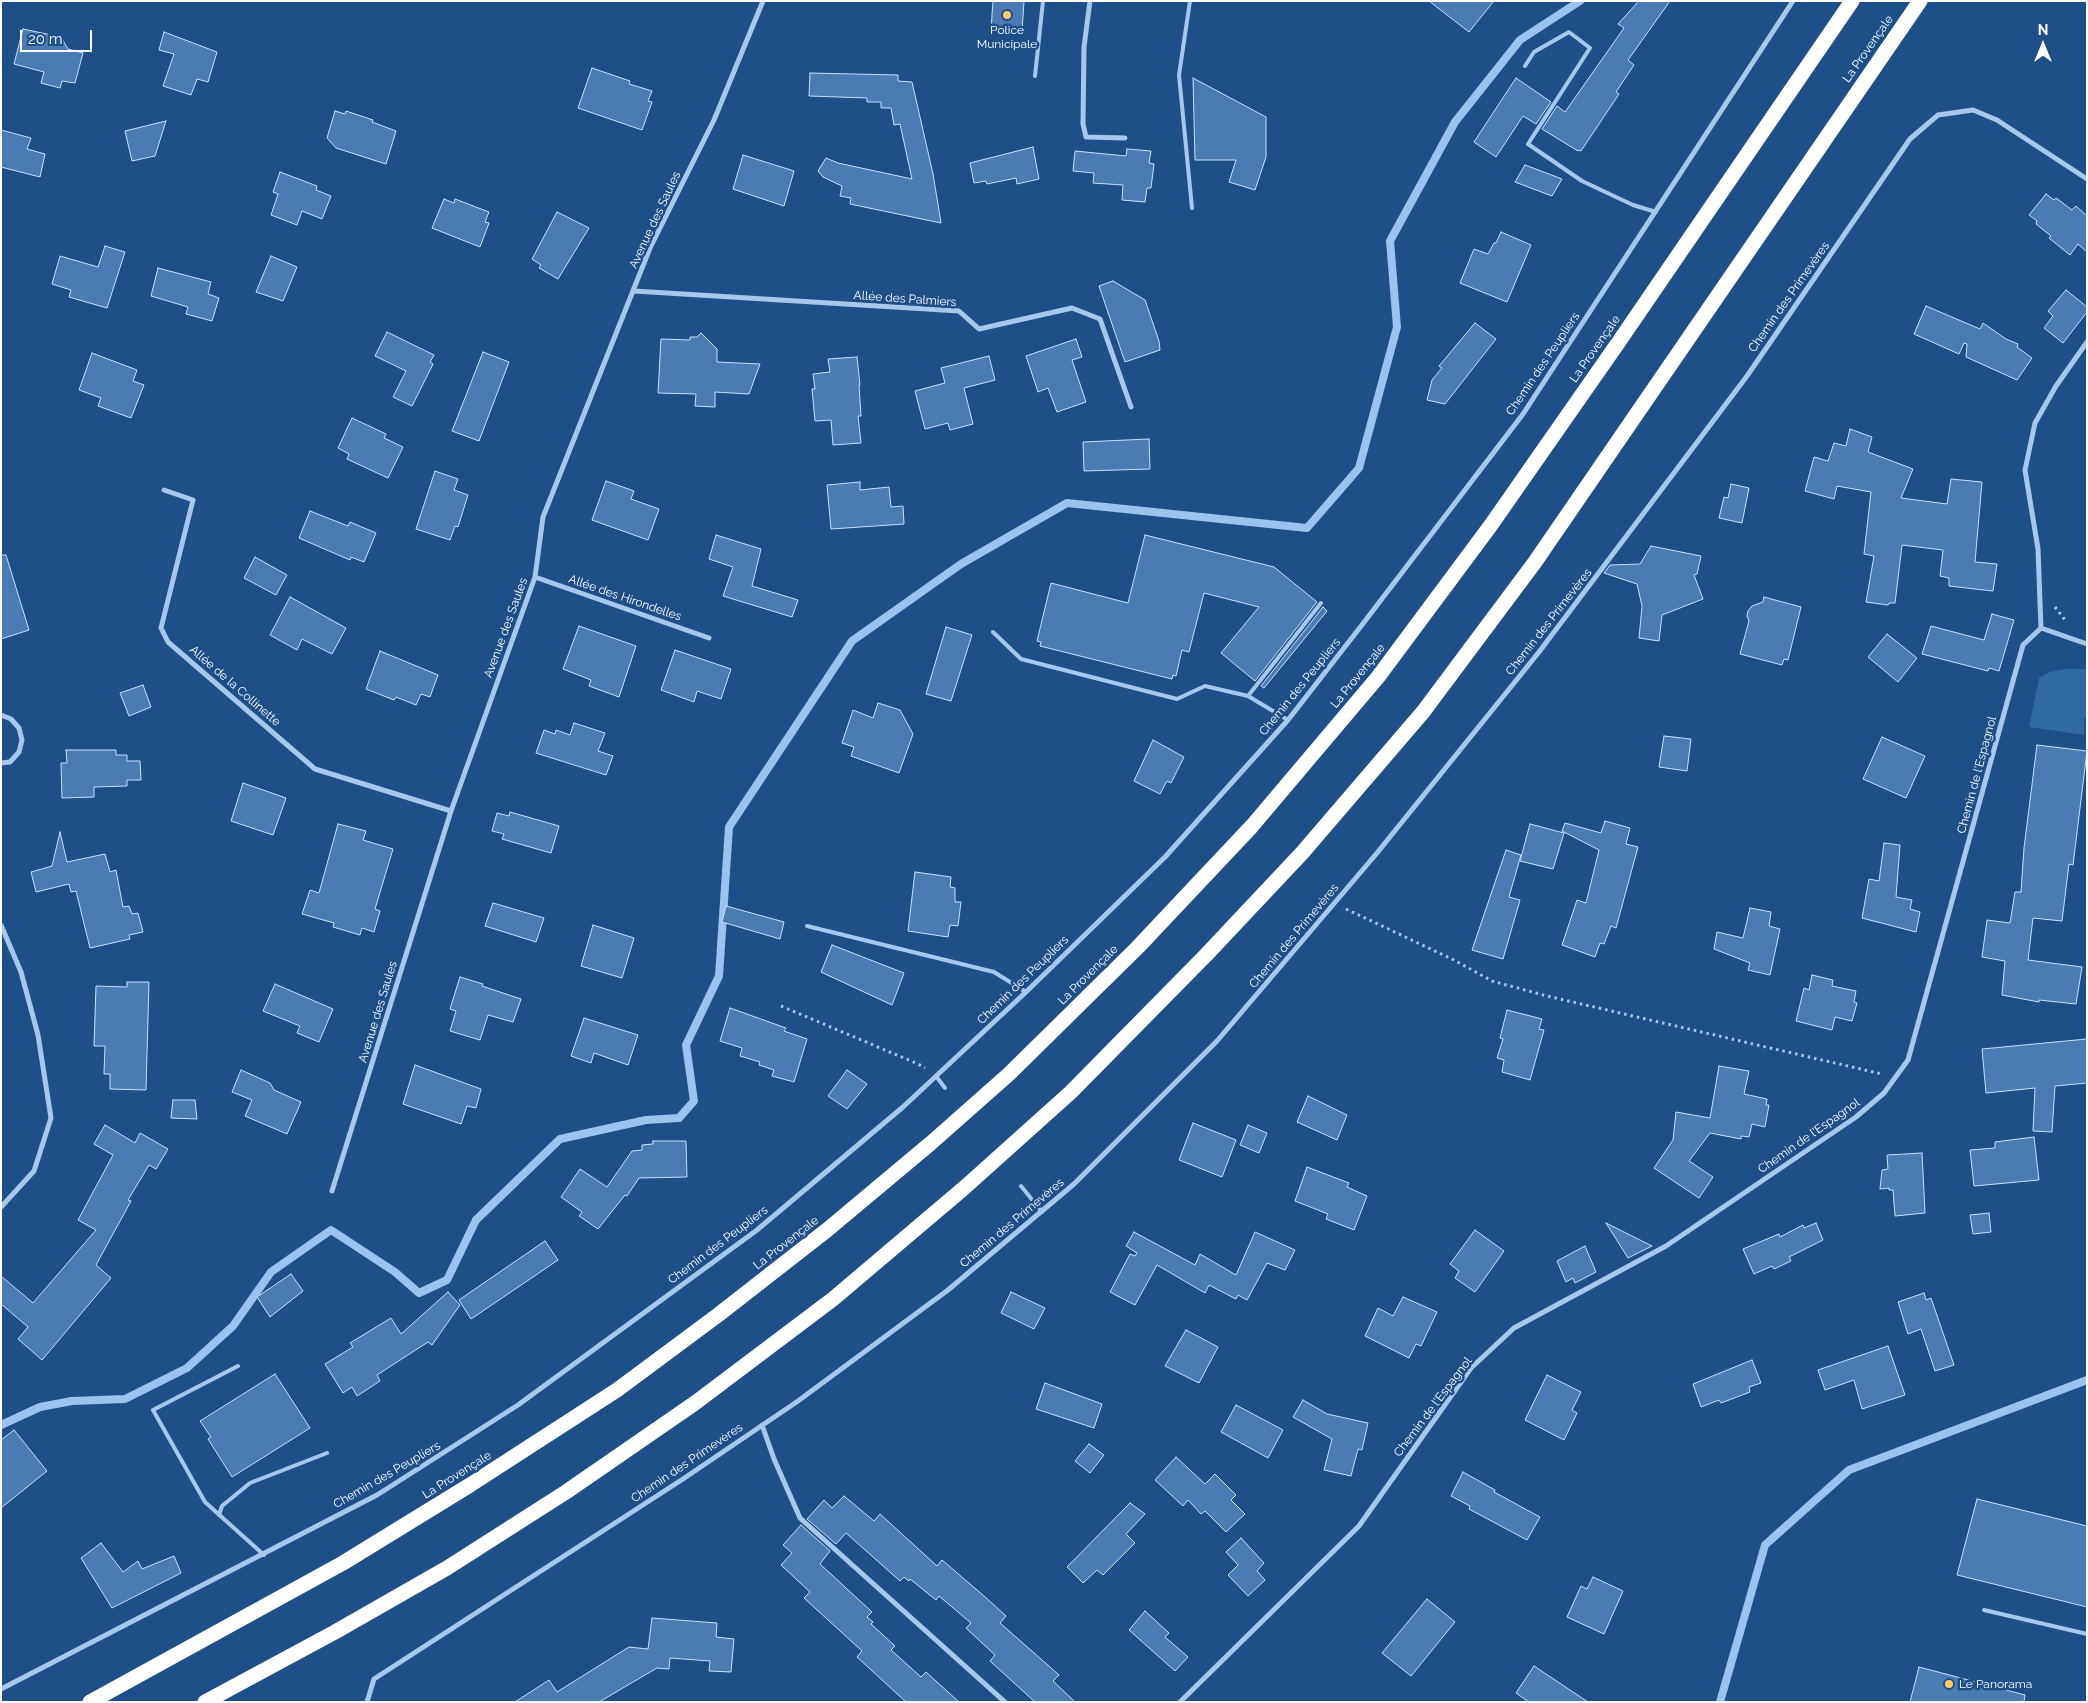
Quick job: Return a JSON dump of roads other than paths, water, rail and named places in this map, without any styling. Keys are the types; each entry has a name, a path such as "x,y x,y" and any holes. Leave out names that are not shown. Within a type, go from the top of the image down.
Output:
{"highway":[{"name":"La Provençale","path":"90,1702 343,1563 470,1486 617,1390 718,1315 827,1230 1010,1074 1138,947 1252,826 1378,677 1491,526 1852,1"},
{"name":"La Provençale","path":"205,1702 335,1632 446,1568 566,1492 695,1403 833,1299 964,1188 1078,1085 1206,955 1302,853 1422,712 1535,562 1920,1"}],"street":[{"name":"Avenue des Saules","path":"332,1191 451,811 535,577 543,517 650,248 714,120 763,1"},
{"path":"1090,1 1084,47 1083,124 1086,137 1125,138"},
{"name":"Chemin des Peupliers","path":"1,1688 264,1555 377,1495 518,1405 757,1230 903,1106 1026,992 1165,857 1288,720 1523,414 1793,1"},
{"name":"Chemin des Primevères","path":"367,1702 374,1679 675,1484 762,1425 948,1290 1074,1184 1218,1041 1377,853 1563,620 1747,376 1910,139 1938,115 1973,110 1997,120 2087,179"},
{"name":"Allée des Palmiers","path":"634,291 959,311 979,329 1072,308 1100,319 1131,407"},
{"path":"2087,342 2056,386 2035,423 2025,470 2038,549 2041,628 2087,644"},
{"name":"Allée de la Collinette","path":"164,490 193,500 161,628 168,642 315,769 451,811"},
{"name":"Allée des Hirondelles","path":"535,577 709,638"},
{"name":"Chemin de l'Espagnol","path":"1180,1702 1358,1526 1471,1368 1514,1328 1666,1246 1856,1117 1884,1093 1908,1060 2023,645 2041,628"},
{"path":"1,715 11,719 19,728 22,740 19,752 10,762 1,763"},
{"path":"1,925 21,972 38,1035 51,1118 34,1171 1,1207"},
{"path":"762,1425 800,1518 1005,1702"}],"lane":[{"path":"1035,76 1042,1"},
{"path":"1190,1 1180,75 1192,208"},
{"path":"1525,66 1534,52 1570,32 1590,48 1528,144 1582,181 1632,205 1656,212"},
{"path":"1248,696 1322,603"},
{"path":"992,632 1021,659 1177,699 1206,686 1248,696 1288,720"},
{"path":"807,926 994,972 1026,992"},
{"path":"936,1076 945,1088"},
{"path":"1021,1186 1042,1212"},
{"path":"238,1366 154,1410 205,1502 264,1555"},
{"path":"219,1515 222,1506 250,1483 327,1453"},
{"path":"1984,1610 2087,1634"}],"waterway":[{"path":"1,1425 40,1407 72,1401 125,1399 187,1368 233,1326 271,1272 331,1230 395,1272 419,1293 447,1280 476,1220 560,1139 646,1120 679,1118 694,1101 686,1045 719,976 729,827 852,641 961,564 1067,503 1307,528 1359,468 1397,327 1390,241 1455,122 1520,40 1580,1"},
{"path":"1720,1702 1765,1545 1849,1470 2087,1380"}],"place":[{"name":"Police Municipale","path":"1007,15"},
{"name":"Le Panorama","path":"1949,1684"}]}
